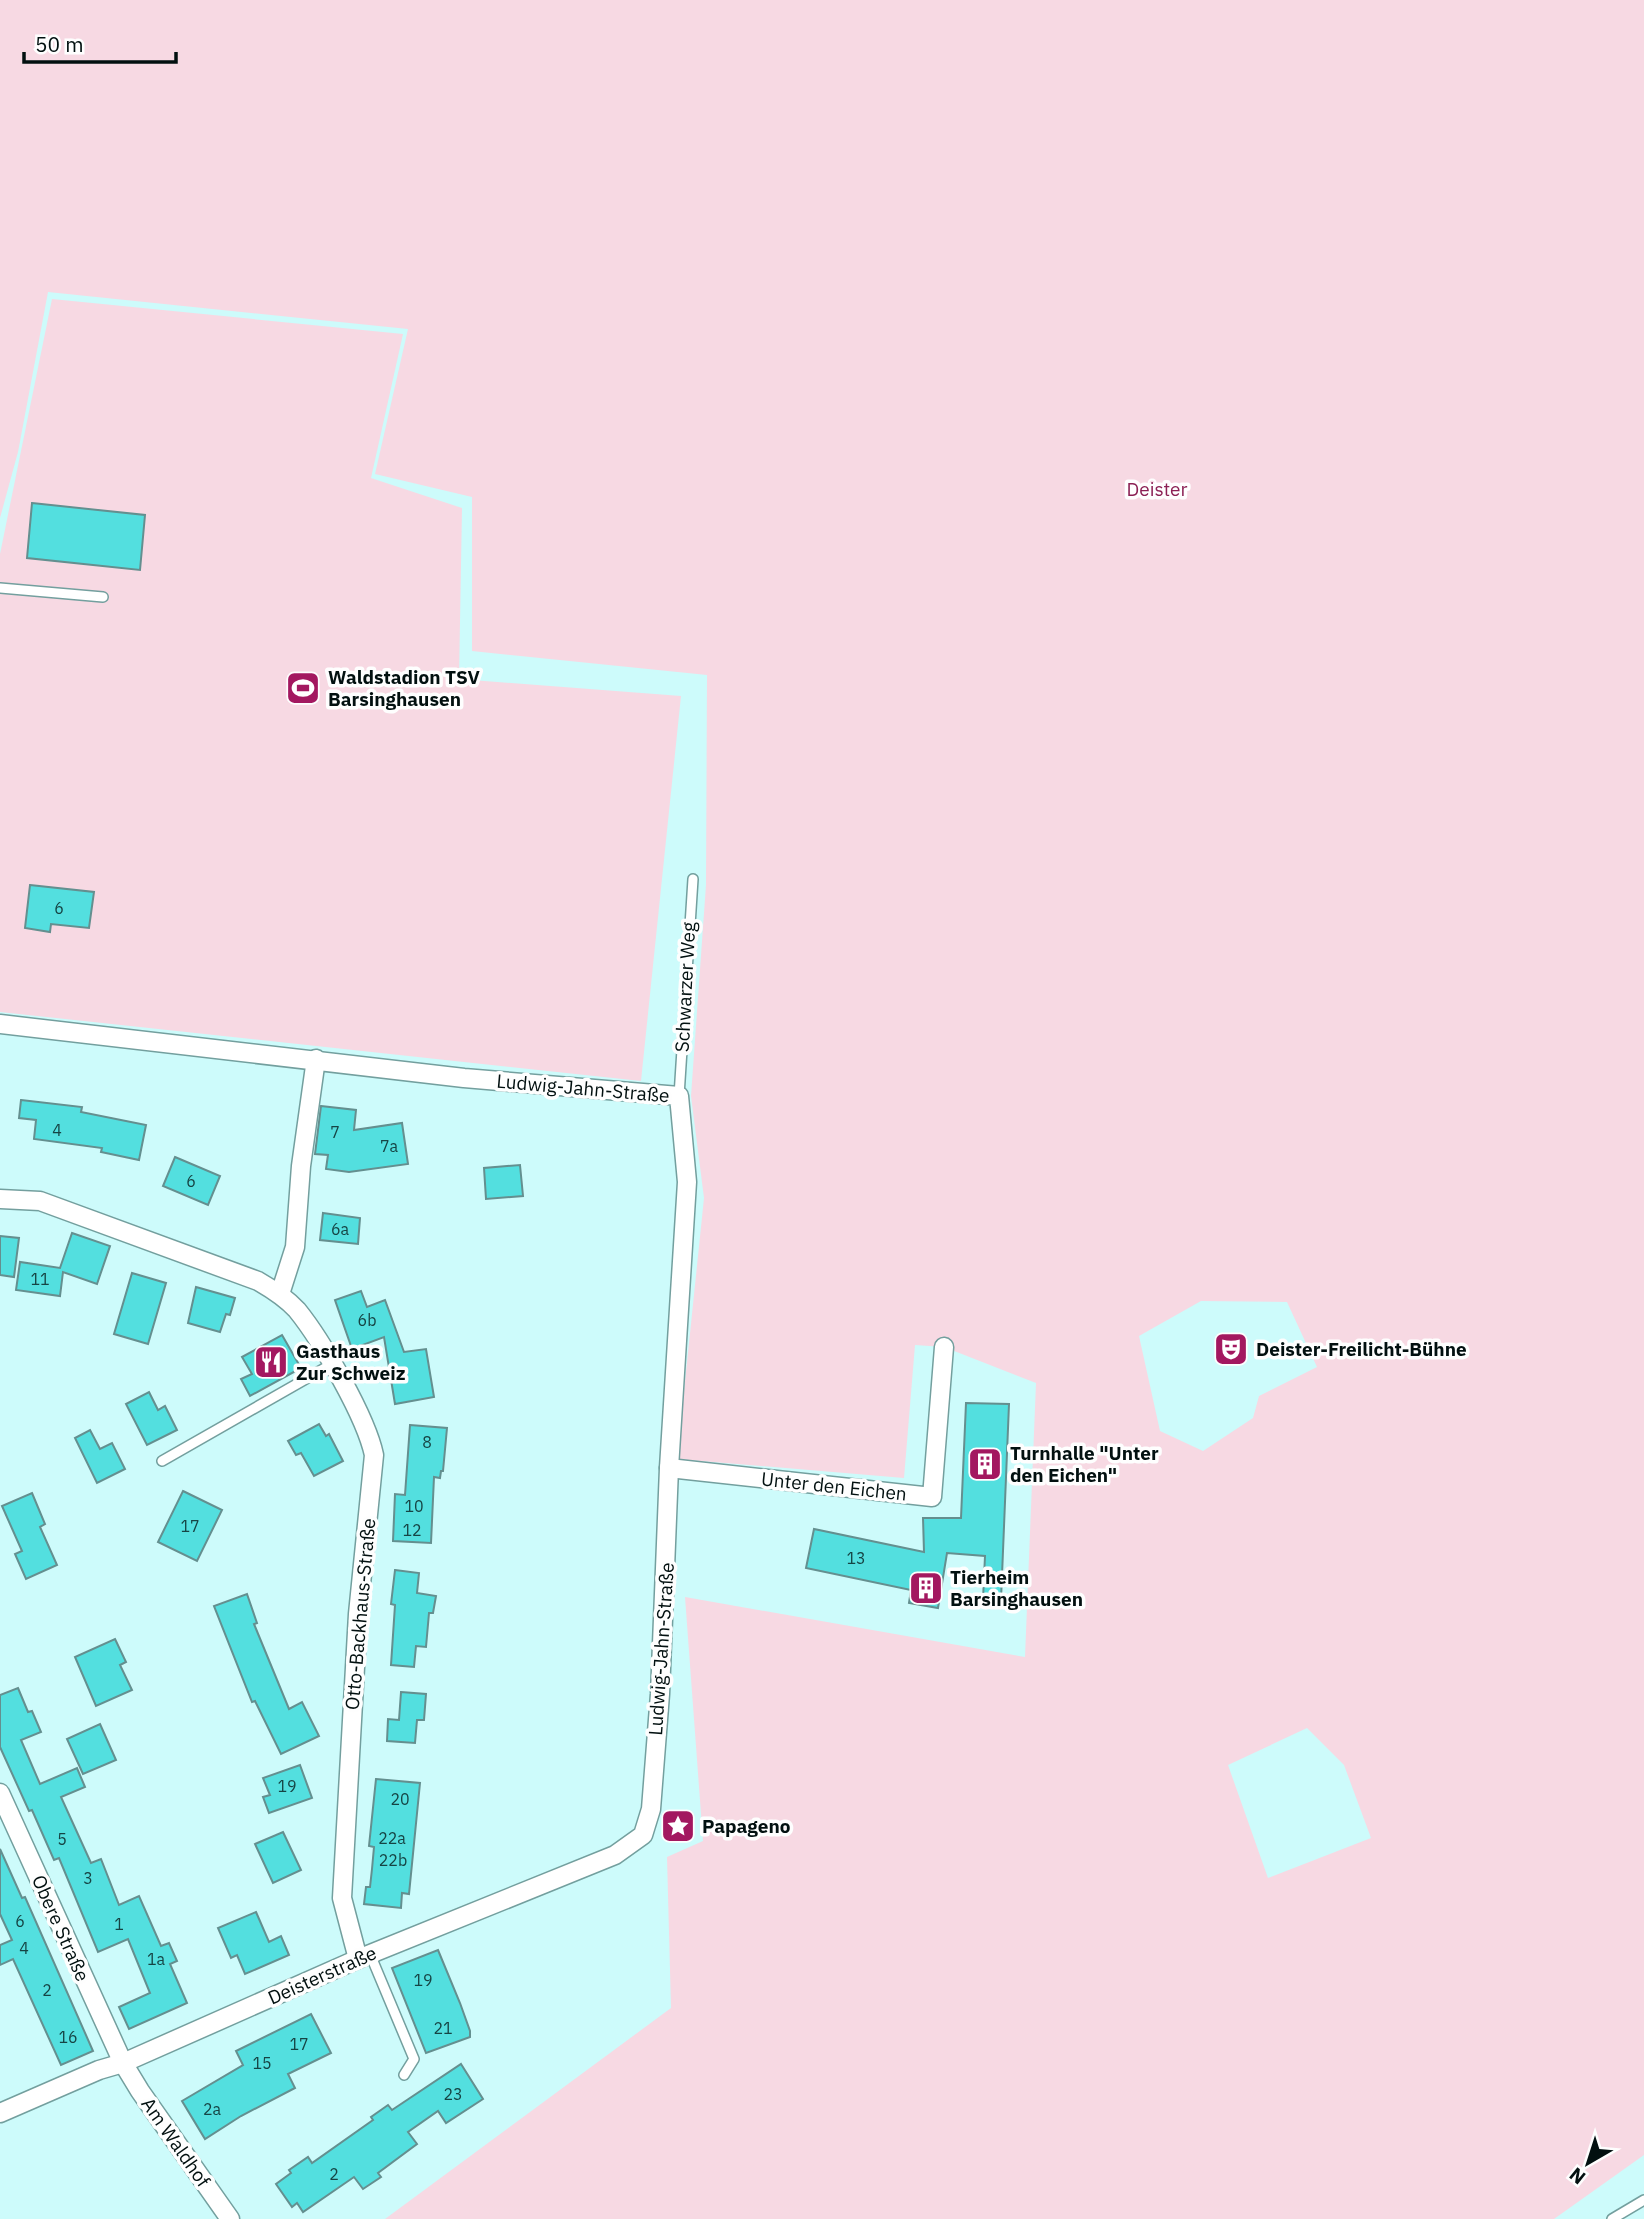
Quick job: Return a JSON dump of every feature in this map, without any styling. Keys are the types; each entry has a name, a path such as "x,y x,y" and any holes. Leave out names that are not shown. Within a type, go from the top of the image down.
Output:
{"street":[{"name":"Ludwig-Jahn-Straße","path":"0,1024 464,1078 679,1096 687,1182 669,1468 667,1581 660,1694 651,1809 643,1835"},
{"path":"280,1294 295,1247 316,1059"},
{"name":"Otto-Backhaus-Straße","path":"0,1199 40,1200 258,1281 280,1294 297,1310 332,1364 370,1437 374,1455 358,1615 342,1898 364,1956"},
{"name":"Unter den Eichen","path":"669,1468 932,1497 944,1347"},
{"name":"Obere Straße","path":"0,1794 123,2063"},
{"name":"Deisterstraße","path":"0,2113 99,2070 123,2063 364,1956 615,1856 643,1835"},
{"name":"Am Waldhof","path":"123,2063 230,2219"}],"lane":[{"path":"0,588 103,597"},
{"name":"Schwarzer Weg","path":"679,1096 693,879"},
{"path":"162,1461 332,1364"},
{"path":"364,1956 415,2059 404,2075"},
{"path":"1612,2219 1644,2200"}],"green space":[{"name":"Deister","path":"0,0 1644,0 1644,2155 1554,2219 385,2219 671,2008 667,1857 703,1841 685,1597 1025,1657 1036,1383 944,1347 915,1345 904,1478 677,1459 704,1198 691,1096 706,885 707,675 472,651 472,497 375,474 408,329 48,292 18,452 0,518","holes":["1201,1301 1287,1302 1317,1367 1259,1396 1253,1418 1203,1451 1160,1431 1139,1336","1307,1728 1344,1765 1371,1838 1268,1878 1228,1765"]},
{"name":"Waldstadion TSV Barsinghausen","path":"52,299 403,334 371,478 462,508 459,679 681,696 641,1081 0,1012 0,554"}],"building":[{"path":"32,503 145,515 140,570 27,558"},
{"path":"30,885 94,892 89,928 51,924 50,932 25,928"},
{"path":"21,1100 82,1107 81,1112 146,1125 139,1160 101,1152 102,1148 34,1139 36,1120 19,1118"},
{"path":"321,1106 356,1110 354,1130 402,1123 408,1164 349,1172 326,1169 328,1155 315,1154"},
{"path":"175,1157 220,1176 208,1205 163,1186"},
{"path":"520,1165 523,1196 486,1199 484,1168"},
{"path":"323,1213 360,1218 358,1244 320,1240"},
{"path":"72,1233 110,1246 97,1284 63,1272 60,1296 16,1290 20,1262 60,1268"},
{"path":"0,1236 19,1238 14,1277 0,1275"},
{"path":"132,1273 166,1283 148,1344 114,1334"},
{"path":"196,1287 235,1298 230,1315 226,1314 220,1332 188,1323"},
{"path":"361,1291 367,1307 385,1300 404,1352 426,1349 434,1397 395,1404 384,1337 352,1349 335,1300"},
{"name":"Gasthaus Zur Schweiz","path":"282,1335 301,1368 250,1396 241,1379 252,1374 242,1357"},
{"path":"149,1392 158,1410 165,1406 177,1430 147,1445 126,1404"},
{"path":"966,1403 1009,1404 1001,1600 983,1599 985,1556 947,1553 938,1608 909,1603 911,1590 806,1568 814,1529 924,1552 923,1518 961,1518"},
{"path":"319,1424 326,1436 329,1434 343,1461 314,1476 301,1453 296,1455 288,1441"},
{"path":"410,1425 447,1428 443,1471 440,1478 434,1477 431,1543 393,1541 395,1494 405,1495"},
{"path":"90,1430 100,1449 112,1443 125,1469 97,1483 75,1438"},
{"path":"183,1491 222,1510 197,1561 158,1542"},
{"path":"32,1493 45,1524 40,1527 57,1565 26,1579 15,1554 22,1551 2,1506"},
{"path":"395,1570 419,1573 417,1593 436,1596 433,1613 429,1613 426,1647 416,1646 414,1667 391,1665 395,1605 391,1604"},
{"path":"247,1594 257,1623 254,1624 289,1709 302,1702 319,1736 281,1754 255,1701 252,1702 214,1606"},
{"path":"115,1639 126,1662 120,1665 132,1690 96,1706 75,1657"},
{"path":"18,1688 28,1712 32,1711 41,1732 21,1740 40,1784 77,1768 85,1787 61,1797 91,1863 101,1859 119,1905 139,1896 161,1946 169,1943 177,1961 170,1964 187,2003 129,2029 119,2007 150,1993 128,1939 98,1952 59,1858 54,1860 0,1747 0,1695"},
{"path":"401,1692 426,1694 424,1720 417,1720 415,1743 387,1741 388,1719 399,1720"},
{"path":"100,1724 116,1760 83,1774 67,1739"},
{"path":"300,1765 312,1798 269,1813 263,1797 270,1795 263,1778"},
{"path":"376,1779 420,1783 409,1894 402,1893 401,1908 364,1904 372,1869 374,1847 369,1846"},
{"path":"283,1832 301,1870 273,1883 255,1844"},
{"path":"0,1849 22,1898 25,1897 93,2051 61,2065 13,1959 0,1965 0,1945 12,1940 0,1914"},
{"path":"256,1912 269,1942 281,1936 289,1955 245,1974 237,1955 231,1958 218,1928"},
{"path":"438,1950 460,2003 470,2037 426,2053 392,1968"},
{"path":"311,2014 331,2053 288,2074 295,2088 241,2116 205,2139 182,2101 243,2065 236,2051"},
{"path":"461,2064 483,2099 446,2123 438,2111 408,2132 417,2144 378,2173 381,2177 363,2189 354,2177 303,2212 297,2203 292,2207 276,2184 291,2173 289,2170 308,2157 312,2163 373,2120 371,2117 388,2105 392,2110"}],"place":[{"name":"Waldstadion TSV Barsinghausen","path":"303,688"},
{"name":"Deister-Freilicht-Bühne","path":"1231,1349"},
{"name":"Gasthaus Zur Schweiz","path":"271,1362"},
{"name":"Turnhalle \"Unter den Eichen\"","path":"985,1464"},
{"name":"Tierheim Barsinghausen","path":"926,1588"},
{"name":"Papageno","path":"678,1826"}]}
